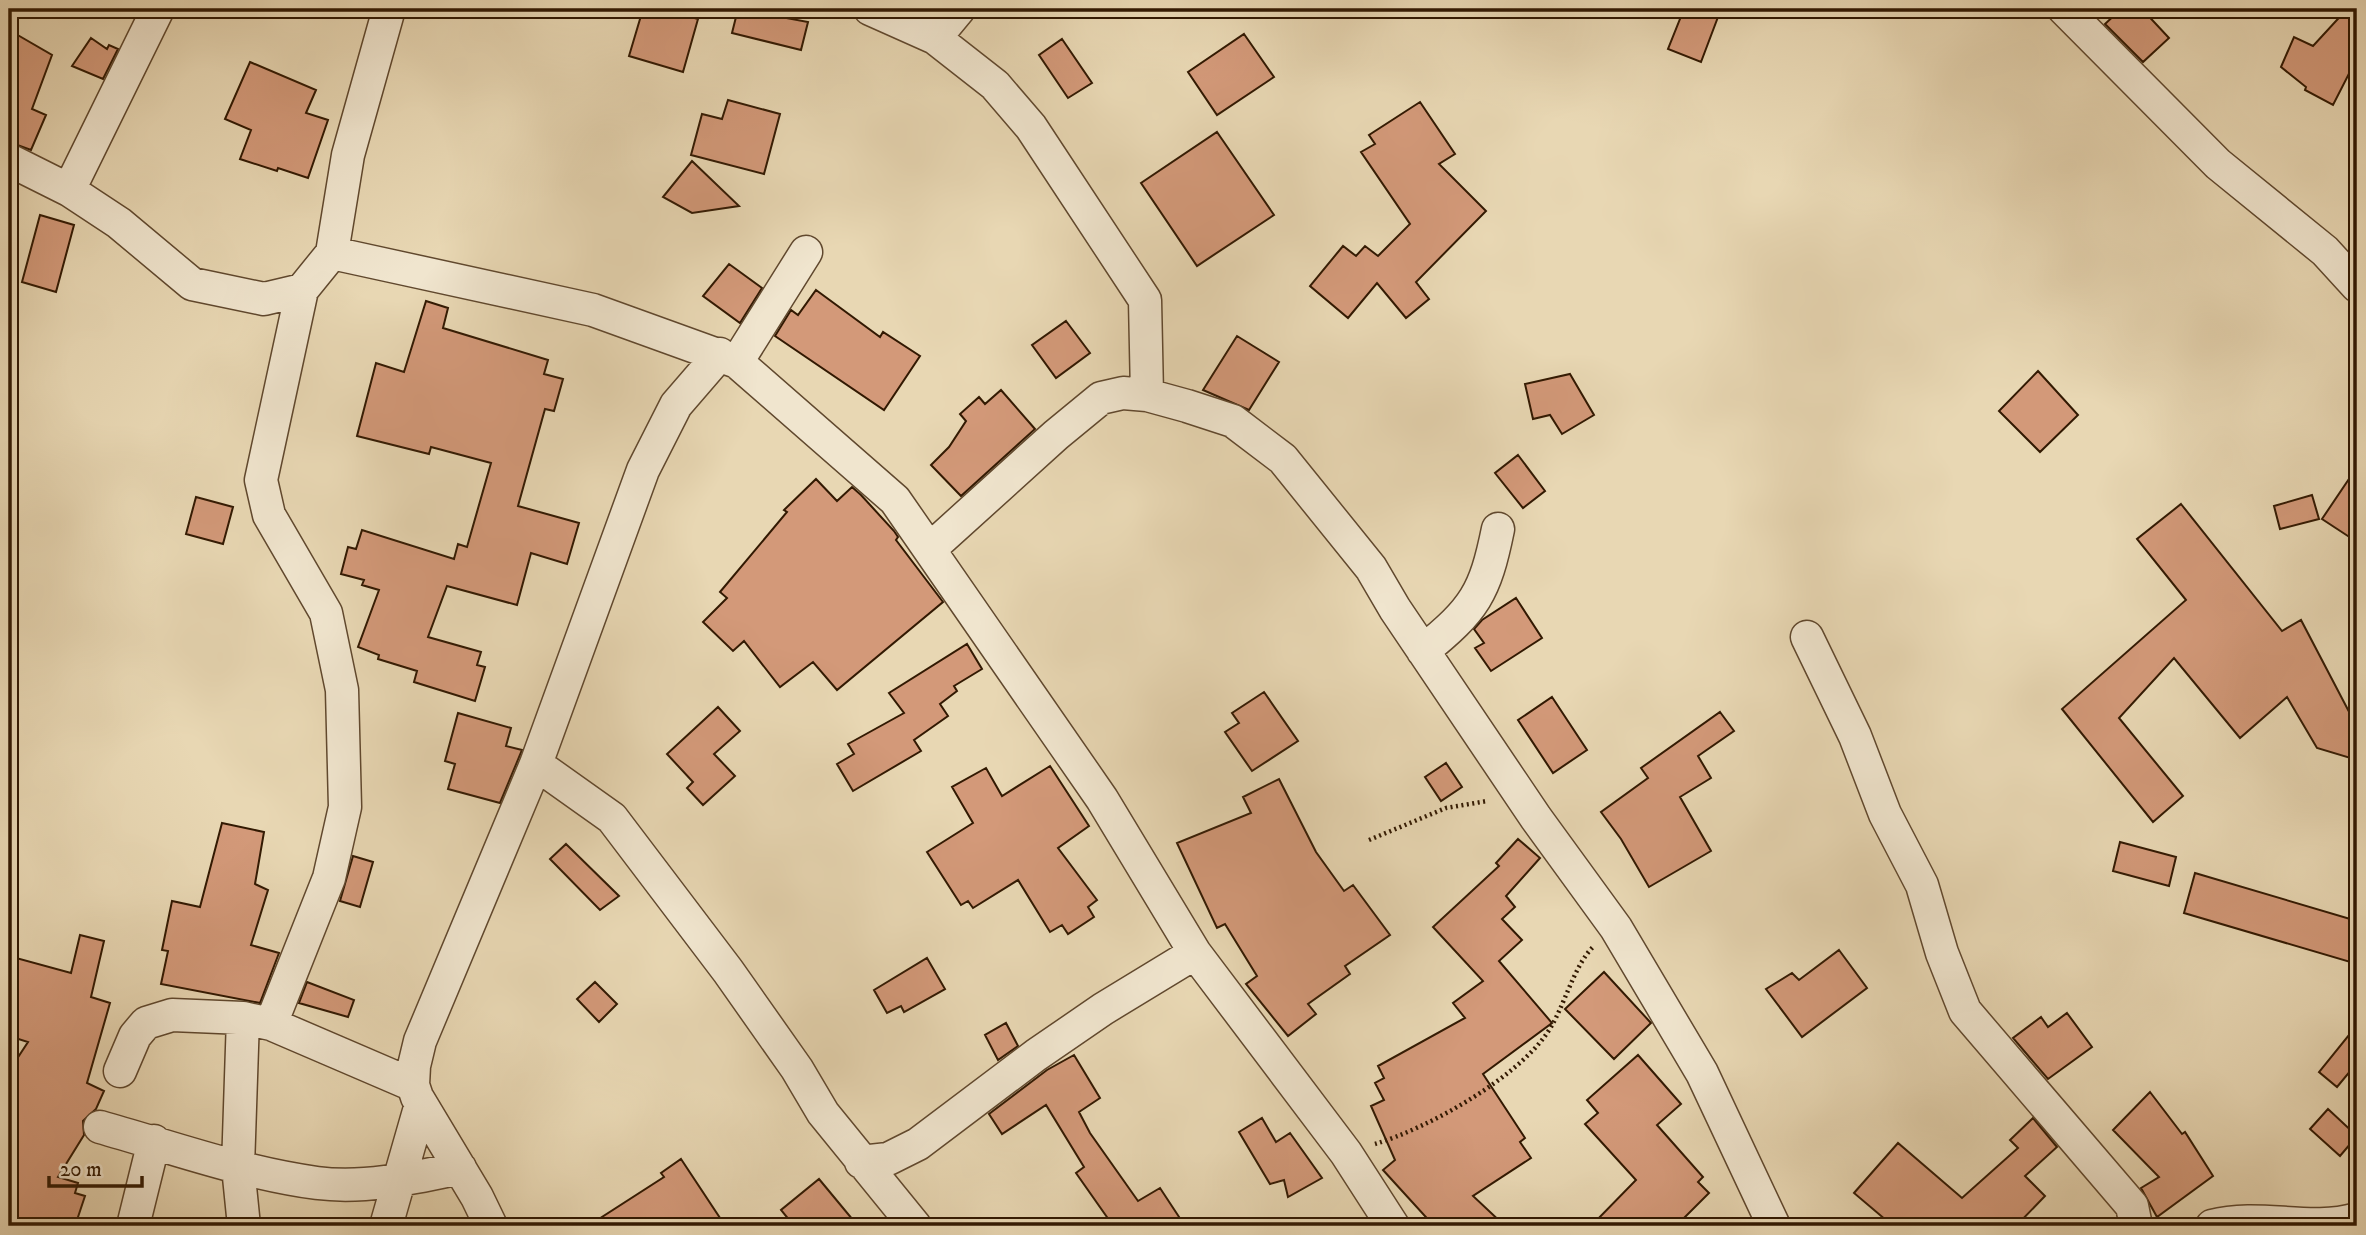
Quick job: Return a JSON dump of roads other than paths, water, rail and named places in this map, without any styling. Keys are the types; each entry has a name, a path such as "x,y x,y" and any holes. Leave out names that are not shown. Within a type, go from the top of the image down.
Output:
{"street":[{"path":"69,190 158,9"},
{"path":"244,1226 238,1167 257,1021 329,878 345,807 342,690 326,613 268,515 261,480 302,290 332,253 348,155 389,9"},
{"path":"870,9 935,38 995,85 1031,127 1144,300 1147,395"},
{"path":"935,38 959,9"},
{"path":"2064,9 2218,164 2325,251 2357,286"},
{"path":"9,160 69,190 118,223 192,284 264,299 302,290"},
{"path":"387,1226 401,1180 417,1095 421,1041 447,971 536,764 643,470 677,405 728,358 806,252"},
{"path":"332,253 593,310 728,358 895,500 1102,799 1195,953 1346,1153 1393,1226"},
{"path":"930,548 1101,398 1123,393 1147,395 1233,421 1283,459 1371,568 1423,651 1536,818 1616,928 1702,1073 1774,1226"},
{"path":"1423,651 1461,621 1478,598 1490,568 1499,529"},
{"path":"1807,637 1855,736 1885,814 1922,885 1942,953 1965,1011 2132,1206 2136,1226"},
{"path":"536,764 612,818 728,971 797,1069 823,1112 915,1226"},
{"path":"861,1162 888,1159 918,1144 1036,1055 1103,1009 1195,953"},
{"path":"120,1071 135,1035 146,1023 172,1015 257,1021 417,1095 491,1226"},
{"path":"100,1127 238,1167 318,1183 401,1180 460,1168"},
{"path":"133,1226 154,1141"},
{"path":"2212,1226 2260,1220 2303,1225 2344,1223 2357,1219"}]}
